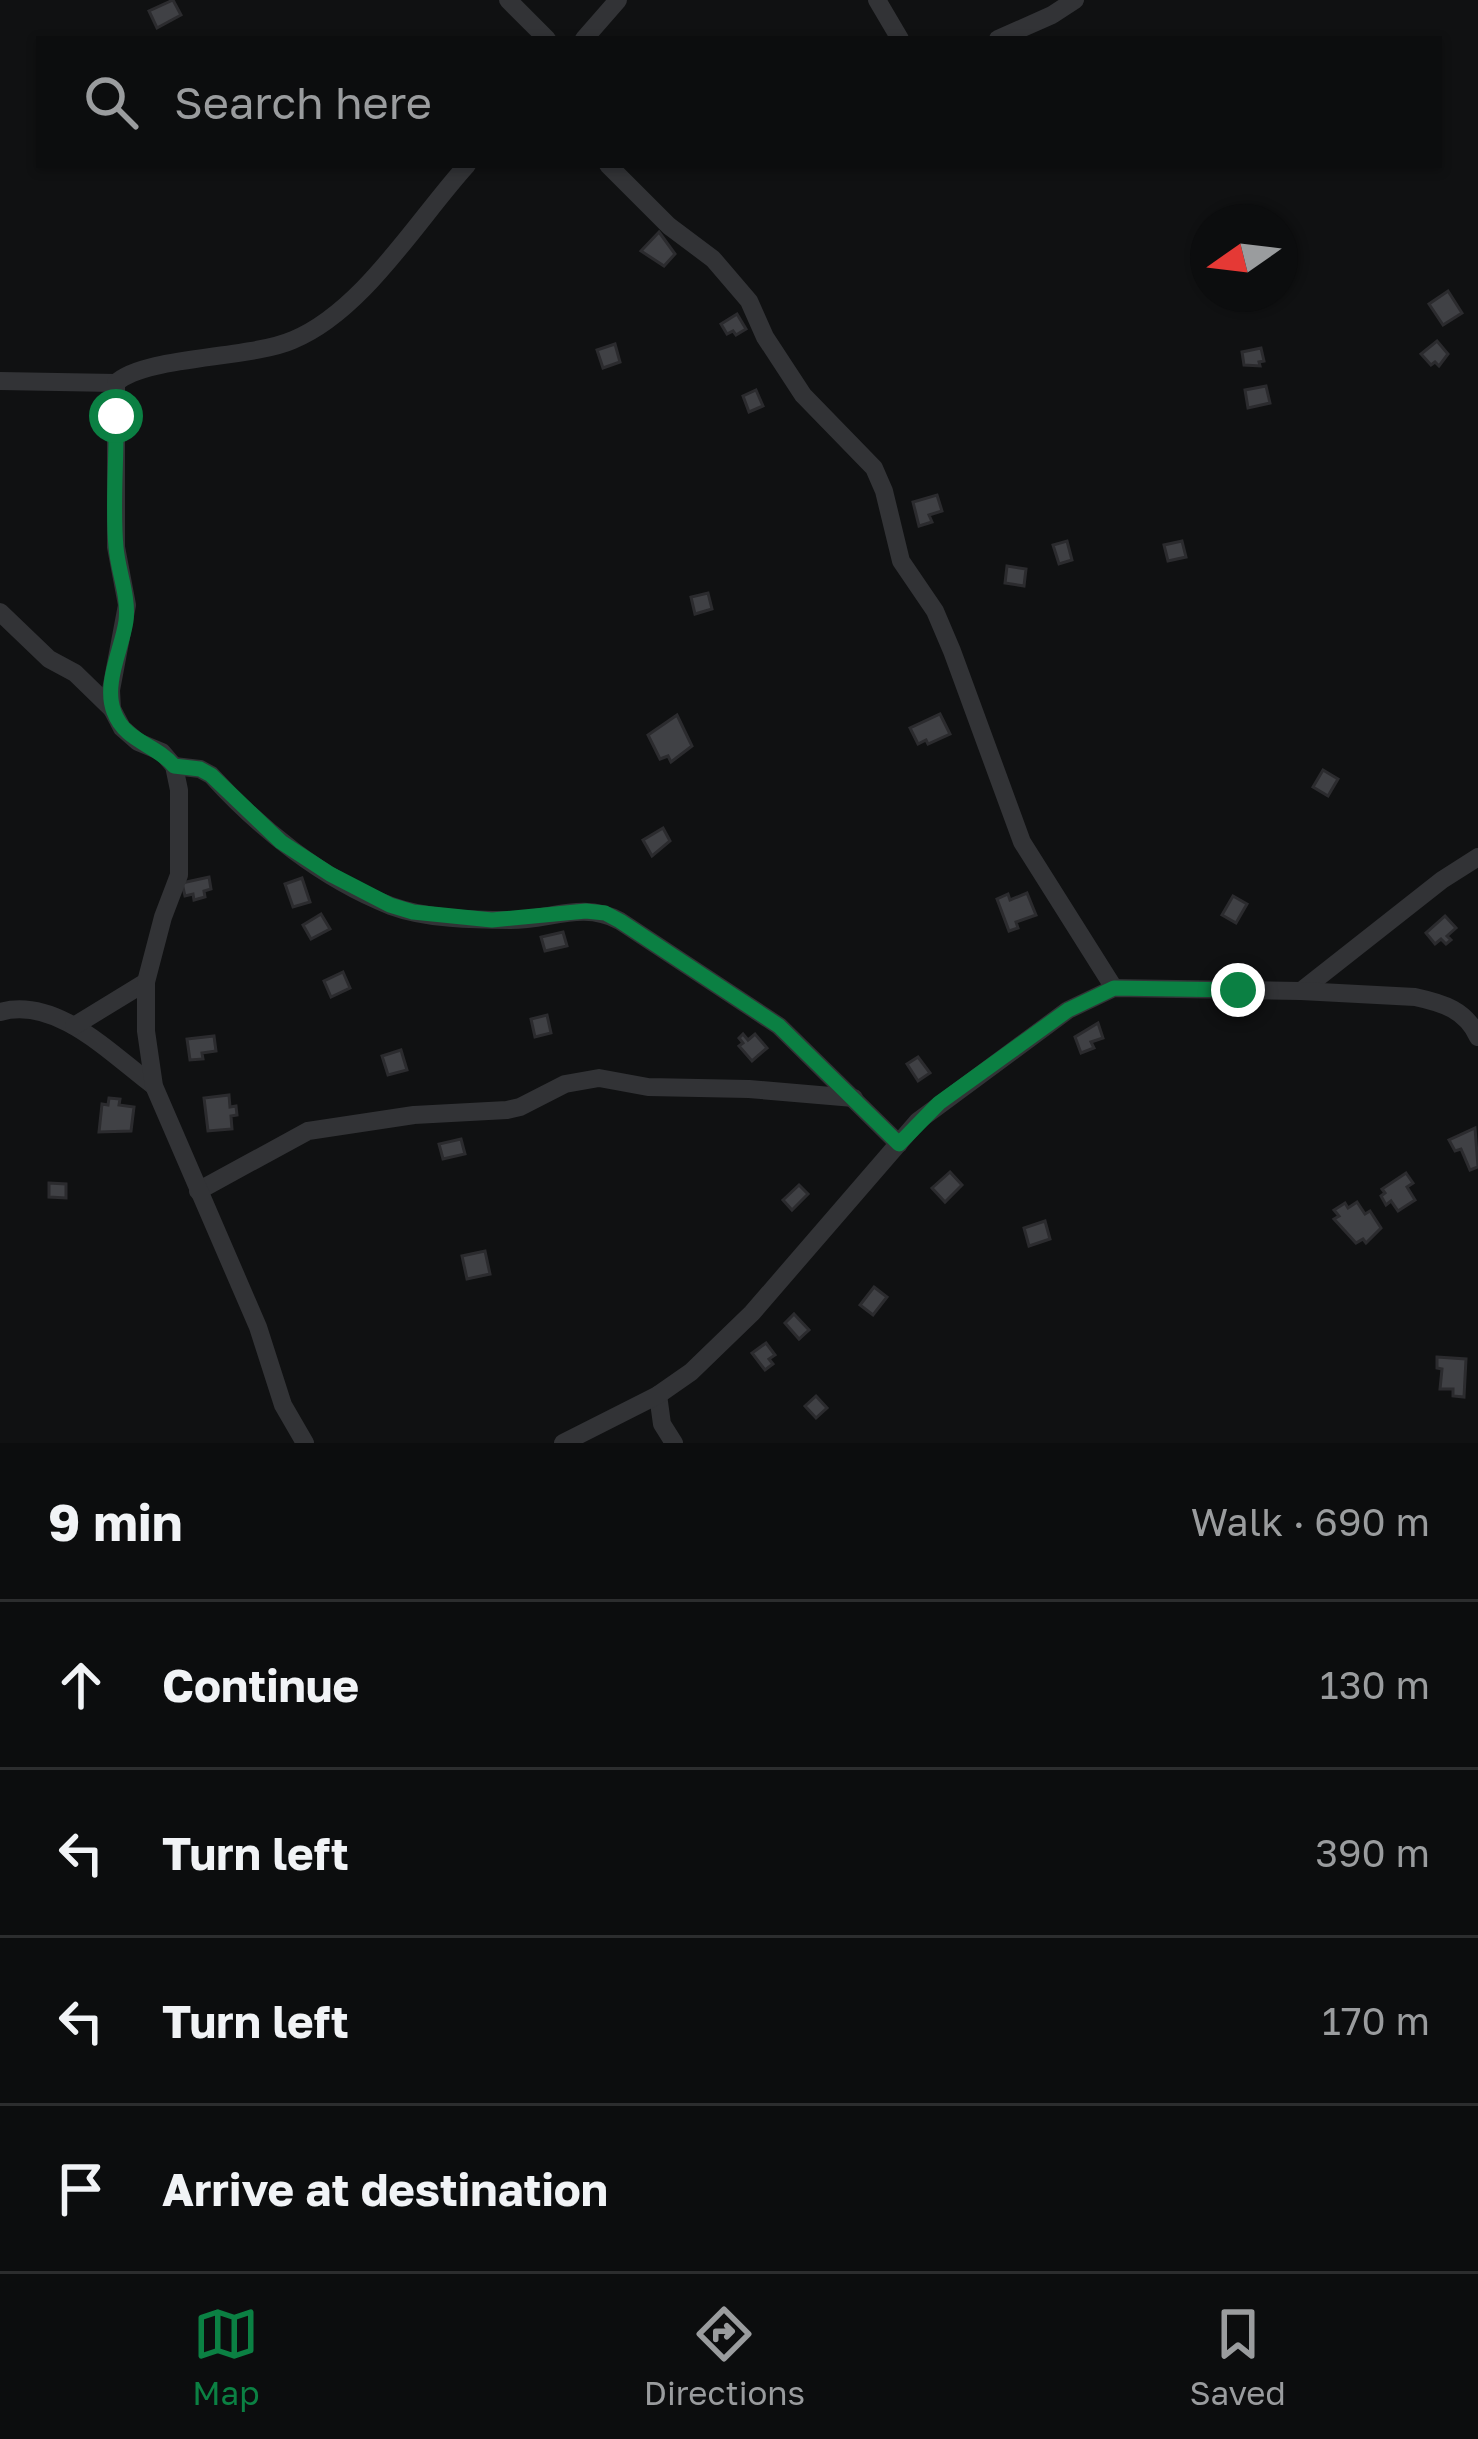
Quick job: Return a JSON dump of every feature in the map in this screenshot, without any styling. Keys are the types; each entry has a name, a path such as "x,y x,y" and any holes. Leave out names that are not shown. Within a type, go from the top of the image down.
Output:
{"street":[{"path":"508,0 544,36"},
{"path":"587,36 619,0"},
{"path":"877,0 898,36"},
{"path":"1005,36 1052,16 1075,0"},
{"path":"112,709 111,690 127,605 116,547 116,383 155,368 258,352 296,339 325,322 403,243 465,168"},
{"path":"610,168 669,226 713,259 749,302 802,395 874,468 901,561 934,611 952,651 1022,842 1114,988"},
{"path":"0,381 116,383"},
{"path":"0,612 49,659 76,673 112,709 122,728 138,742 162,752 174,766 179,790 179,875 146,982 146,1031 154,1086 258,1327 283,1406 304,1443"},
{"path":"174,766 211,775 281,842 390,905 492,920 567,911 605,913 779,1026 899,1144"},
{"path":"1300,991 1478,857"},
{"path":"74,1026 146,982"},
{"path":"563,1443 658,1395 691,1372 752,1313 939,1103 1068,1010 1114,988 1415,998 1436,1001 1475,1025"},
{"path":"0,1012 39,1011 74,1026 154,1086"},
{"path":"198,1191 308,1131 414,1115 520,1107 565,1084 584,1080 854,1098"},
{"path":"658,1395 662,1424 674,1443"}],"building":[{"path":"173,0 181,15 157,28 149,11"},
{"path":"659,232 675,254 664,266 641,251"},
{"path":"1448,291 1462,313 1443,325 1429,304"},
{"path":"737,314 746,329 727,334 721,324"},
{"path":"1437,341 1448,354 1439,366 1431,365 1421,354"},
{"path":"615,344 620,362 603,368 597,350"},
{"path":"1261,348 1264,361 1260,366 1244,365 1242,352"},
{"path":"1266,386 1270,403 1248,408 1245,390"},
{"path":"756,390 763,406 749,412 743,396"},
{"path":"937,495 942,511 929,515 932,522 919,526 913,502"},
{"path":"1067,541 1072,560 1059,564 1053,545"},
{"path":"1182,541 1186,557 1168,561 1164,545"},
{"path":"1007,566 1026,569 1024,586 1005,583"},
{"path":"708,593 712,609 695,614 691,597"},
{"path":"940,714 950,734 918,744 910,728"},
{"path":"677,715 692,746 671,762 668,756 660,759 648,735"},
{"path":"1323,770 1338,779 1328,796 1313,787"},
{"path":"663,828 670,841 652,856 643,840"},
{"path":"209,877 211,889 204,891 205,897 185,896 182,883"},
{"path":"302,878 310,902 293,907 285,884"},
{"path":"1027,893 1036,915 1016,922 1018,928 1009,931 997,899"},
{"path":"1233,896 1247,904 1236,923 1222,915"},
{"path":"321,914 330,929 311,939 303,925"},
{"path":"1445,916 1456,928 1446,944 1441,939 1435,944 1426,933"},
{"path":"563,932 567,946 545,951 541,937"},
{"path":"343,972 350,988 331,997 324,981"},
{"path":"547,1015 551,1033 535,1037 531,1019"},
{"path":"1098,1023 1103,1038 1081,1053 1075,1037"},
{"path":"743,1034 748,1040 755,1034 767,1048 752,1061 739,1046"},
{"path":"214,1036 216,1051 190,1060 187,1039"},
{"path":"401,1050 407,1070 388,1075 382,1056"},
{"path":"918,1057 930,1073 918,1081 907,1064"},
{"path":"229,1095 237,1115 231,1116 232,1129 208,1131 204,1098"},
{"path":"109,1098 134,1107 131,1131 99,1132 102,1104 108,1105"},
{"path":"1475,1128 1478,1167 1470,1170 1461,1149 1455,1151 1449,1140"},
{"path":"461,1139 465,1154 443,1159 439,1144"},
{"path":"950,1172 962,1185 945,1202 932,1188"},
{"path":"1406,1173 1415,1200 1398,1211 1391,1201 1386,1205 1382,1189"},
{"path":"49,1183 66,1184 66,1198 49,1197"},
{"path":"799,1185 808,1194 792,1210 783,1200"},
{"path":"1357,1202 1381,1228 1366,1243 1363,1239 1356,1243 1334,1219 1339,1216 1334,1210"},
{"path":"1045,1221 1050,1239 1029,1246 1024,1228"},
{"path":"485,1251 490,1274 467,1279 462,1256"},
{"path":"874,1287 887,1297 873,1315 860,1305"},
{"path":"794,1314 809,1330 799,1339 785,1323"},
{"path":"766,1343 775,1355 765,1370 752,1353"},
{"path":"1437,1357 1466,1359 1464,1397 1453,1396 1453,1389 1440,1389 1442,1369 1437,1368"},
{"path":"816,1396 827,1408 816,1418 805,1406"}],"route":[{"path":"116,416 116,547 127,605 111,690 112,709 122,728 138,742 162,752 174,766 211,775 281,842 390,905 492,920 567,911 605,913 779,1026 899,1144 939,1103 1091,997 1114,988 1238,990"}]}
